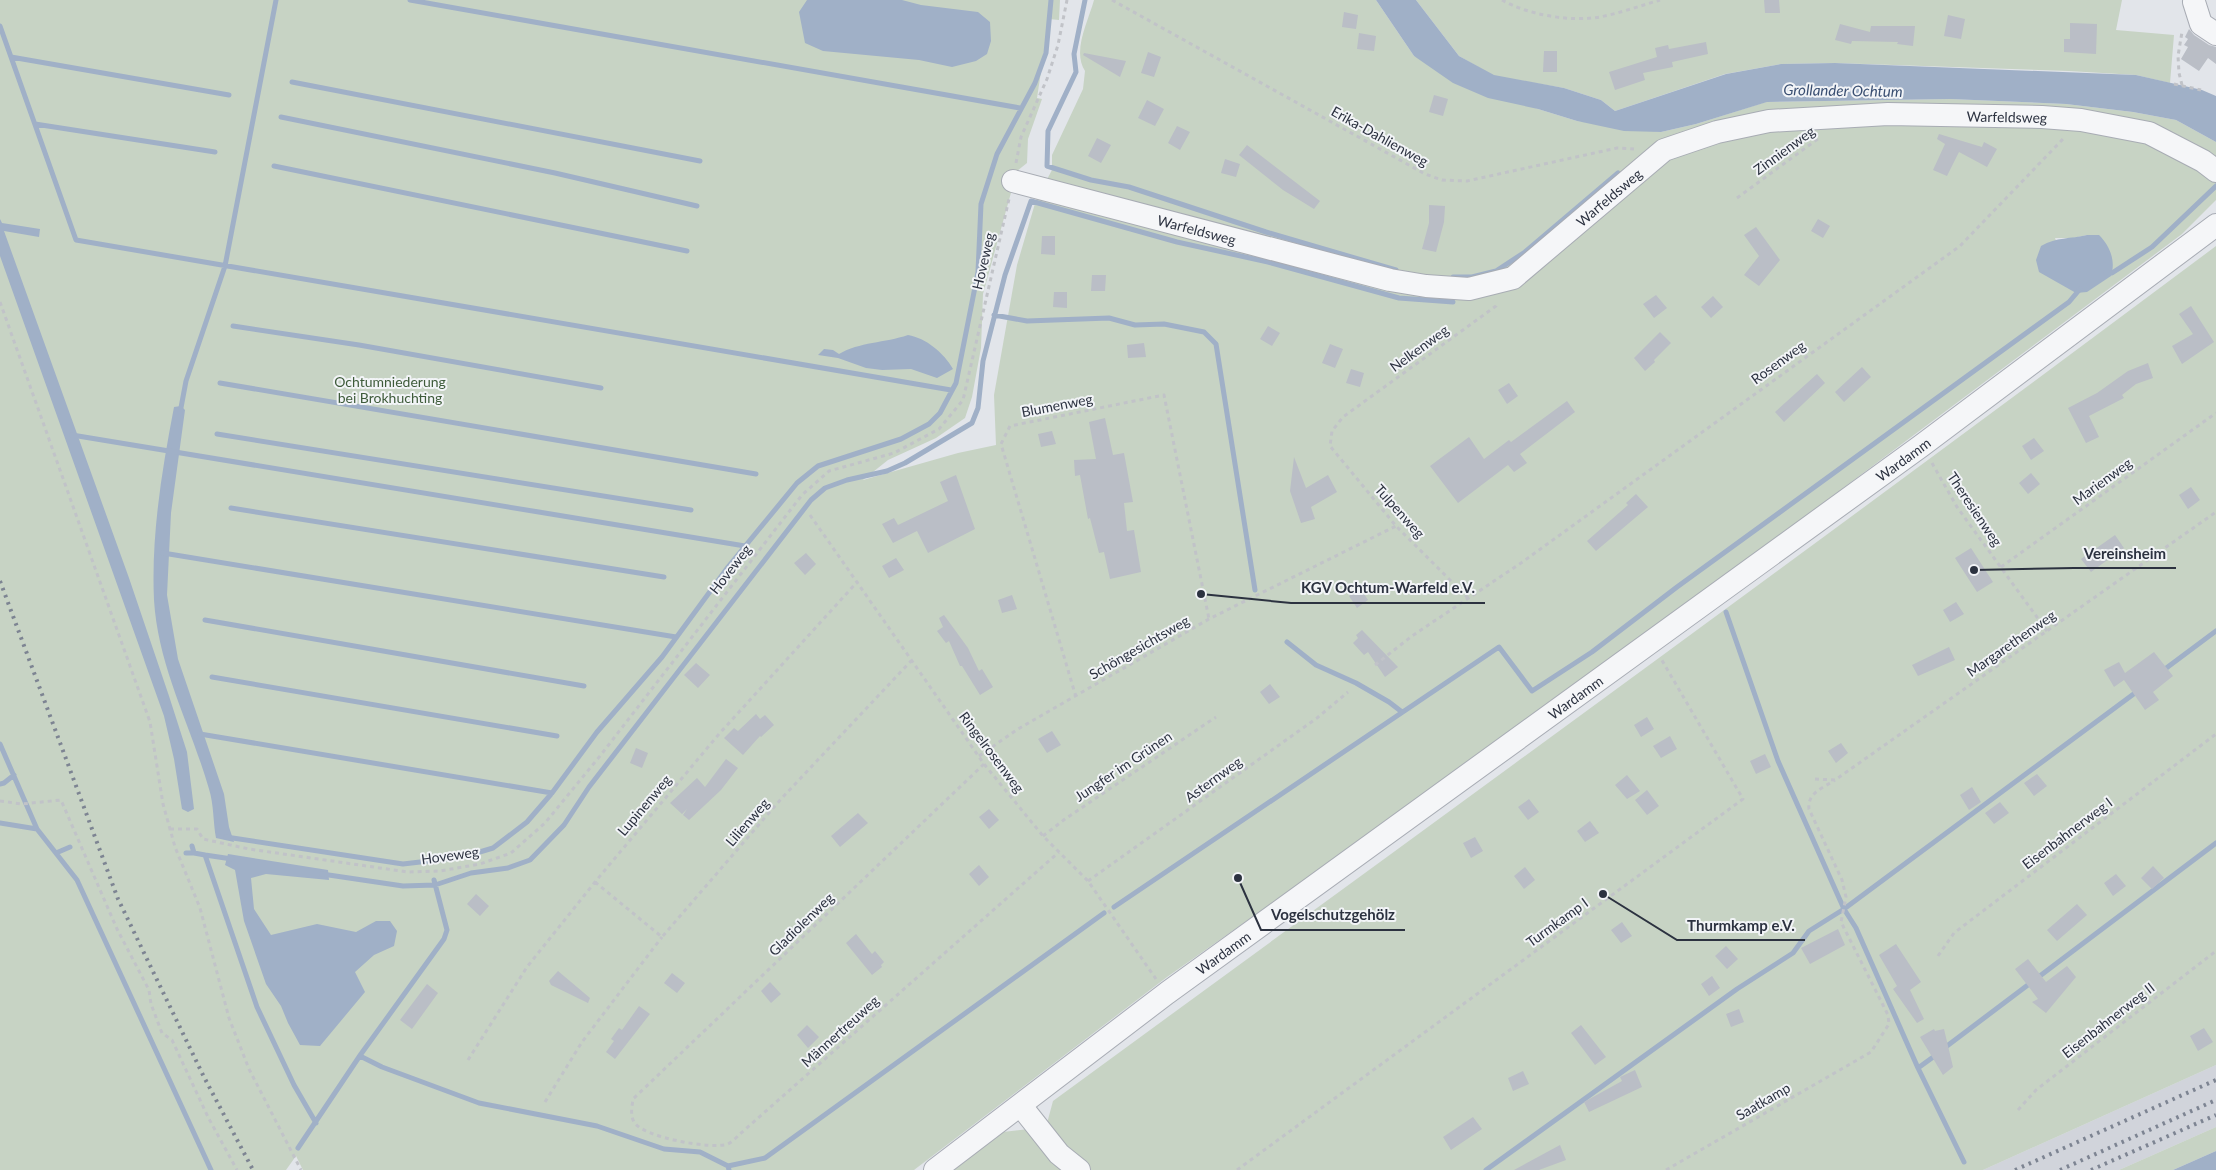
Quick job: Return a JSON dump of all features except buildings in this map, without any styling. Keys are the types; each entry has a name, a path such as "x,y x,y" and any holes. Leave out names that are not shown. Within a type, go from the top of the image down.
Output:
{"street":[{"path":"2194,2 2201,24 2216,34"},
{"name":"Warfeldsweg","path":"1013,181 1390,280 1426,286 1469,289 1513,278 1664,150 1716,132 1769,121 1898,114 2081,120 2149,133 2203,160 2216,171"},
{"name":"Wardamm","path":"936,1170 1167,993 1921,446 2216,225"},
{"path":"1021,1106 1059,1154 1079,1170"}],"path":[{"name":"Hoveweg","path":"170,829 197,829 203,839 249,849 408,872 440,871 480,864 511,853 545,823 588,771 802,495 829,471 894,453 939,430 963,400 1022,136 1052,62 1067,0"},
{"name":"Erika-Dahlienweg","path":"1112,0 1424,174 1442,180 1467,181 1617,148 1664,150"},
{"path":"1502,0 1523,10 1556,17 1599,17 1660,0"},
{"path":"2182,85 2178,56 2183,30"},
{"path":"2174,84 2201,90"},
{"name":"Zinnienweg","path":"1737,198 1832,129 1839,116"},
{"name":"Rosenweg","path":"1375,666 1412,636 1521,563 1960,246 2081,120"},
{"name":"Nelkenweg","path":"1332,431 1343,417 1496,306 1513,278"},
{"path":"0,302 150,722 170,829 200,908 229,1018 249,1069 301,1170"},
{"name":"Blumenweg","path":"1076,697 1001,444 1010,426 1164,395 1209,620"},
{"name":"Marienweg","path":"2001,567 2216,413"},
{"name":"Tulpenweg","path":"1332,431 1330,446 1396,526 1468,598"},
{"name":"Theresienweg","path":"1921,446 1957,507 2047,631"},
{"name":"Margarethenweg","path":"1871,1052 1889,1024 1888,1015 1841,922 1846,899 1842,880 1808,810 1808,802 1811,795 2216,512"},
{"name":"Ringelrosenweg","path":"810,515 858,581 984,764 1043,836 1088,881 1167,993"},
{"name":"Schöngesichtsweg","path":"979,756 1018,728 1076,697 1209,620 1396,526"},
{"name":"Lupinenweg","path":"468,1060 527,967 595,882 719,734 858,581"},
{"name":"Turmkamp I","path":"1237,1170 1743,799 1651,642"},
{"name":"Lilienweg","path":"545,1102 582,1042 662,937 781,799 912,661"},
{"name":"Asternweg","path":"1088,881 1317,718 1348,692"},
{"name":"Jungfer im Grünen","path":"1043,836 1065,818 1216,717"},
{"name":"Eisenbahnerweg I","path":"1938,956 1954,933 2216,734"},
{"name":"Gladiolenweg","path":"633,1099 984,764"},
{"path":"1814,779 1835,780"},
{"path":"0,801 22,804 61,800 117,929 149,990 162,1033 172,1040 208,1117 237,1170"},
{"name":"Männertreuweg","path":"633,1099 631,1114 634,1124 646,1132 664,1138 683,1141 712,1145 727,1144 1059,852"},
{"path":"595,882 662,937"},
{"name":"Eisenbahnerweg II","path":"2018,1110 2036,1090 2216,951"},
{"name":"Saatkamp","path":"1666,1170 1871,1052"}],"shaded area":[{"path":"2216,1065 2216,1127 2119,1170 1983,1170"}],"green space":[{"name":"Ochtumniederung bei Brokhuchting","path":"0,0 1060,0 1059,20 1049,19 1037,98 1042,99 1028,139 1027,163 1017,171 983,294 981,348 972,397 965,418 936,438 888,460 863,480 958,453 996,445 994,395 1017,265 1036,200 1052,170 1052,155 1083,89 1085,71 1080,55 1082,36 1094,0 1376,0 1414,56 1538,109 1577,121 1661,132 1696,124 1766,102 1950,99 2066,104 2133,112 2176,120 2216,142 2216,200 2182,234 1567,695 1167,977 914,1170 303,1170 296,1156 286,1170 0,1170","holes":["2087,235 2076,293 2055,238 2073,238"]},
{"path":"1416,0 2122,0 2116,30 2174,35 2170,83 2136,75 2069,71 1835,63 1781,64 1725,74 1615,111 1601,100 1564,88 1494,76 1459,56"},
{"path":"2216,246 2216,1065 1983,1170 954,1170 1003,1132 1046,1127 1053,1101 1781,568"},
{"path":"2216,1127 2216,1151 2173,1170 2119,1170"}],"water":[{"path":"807,0 902,0 921,5 978,12 990,22 991,41 987,54 976,61 952,67 919,60 823,51 805,43 799,12"},
{"name":"Grollander Ochtum","path":"1376,0 1416,0 1459,56 1494,75 1564,88 1601,100 1615,111 1726,74 1781,64 1835,63 2136,75 2202,90 2216,96 2216,142 2176,120 2133,112 2066,104 1950,99 1767,102 1696,124 1661,132 1624,131 1488,98 1453,83 1414,56"},
{"path":"0,219 2,223 40,229 39,237 4,231 129,578 187,752 194,809 188,812 182,809 174,759 164,716 0,256"},
{"path":"2099,235 2106,244 2111,254 2113,265 2111,276 2087,292 2076,293 2039,272 2036,260 2041,246 2058,240"},
{"path":"908,335 921,339 934,347 945,357 953,369 937,378 911,369 882,370 866,368 838,358 818,355 824,349 833,350 839,354 855,347"},
{"path":"181,406 185,410 171,513 167,595 178,659 224,794 229,827 234,842 216,838 209,789 168,673 157,625 154,600 154,551 158,503 174,407"},
{"path":"228,854 328,870 329,880 266,874 251,878 254,909 271,935 317,924 356,932 376,921 390,921 397,931 394,946 374,955 355,972 365,992 320,1046 300,1045 281,1006 266,984 244,921 235,870 225,865"},
{"path":"2216,1151 2216,1170 2173,1170"}],"waterway":[{"path":"180,413 186,381 225,266 276,0"},
{"path":"410,0 1020,108"},
{"path":"226,837 403,864 463,857 493,848 527,822 552,793 597,732 662,657 728,567 797,483 818,466 901,439 929,424 940,413 956,383 978,272 981,204 997,154 1035,83 1046,53 1051,0"},
{"path":"1085,0 1074,54 1076,72 1048,131 1047,166 1091,180 1129,187 1266,232 1396,270"},
{"path":"0,26 76,240 951,390"},
{"path":"11,57 229,95"},
{"path":"292,82 700,161"},
{"path":"281,117 555,173 697,206"},
{"path":"35,124 215,152"},
{"path":"274,166 687,251"},
{"path":"1453,277 1472,277 1496,271 1525,252 1618,173"},
{"path":"2106,273 2112,273 2152,247 2216,186"},
{"path":"322,874 403,886 435,885 471,873 508,868 530,860 564,825 589,787 811,500 825,488 847,480 887,471 905,463 972,423 978,408 983,361 1005,275 1031,201 1177,242 1268,262 1399,298 1453,302"},
{"path":"1114,907 1499,647 1532,691 1592,652 1677,587 2069,302 2080,289"},
{"path":"994,315 1027,321 1109,318 1135,325 1164,324 1204,332 1216,344 1255,590"},
{"path":"233,326 359,345 601,388"},
{"path":"220,383 756,474"},
{"path":"217,434 691,510"},
{"path":"72,435 745,546"},
{"path":"231,508 664,577"},
{"path":"163,553 676,637"},
{"path":"1726,612 1778,761 1844,909 1856,928 1918,1068 1964,1162"},
{"path":"205,620 584,686"},
{"path":"2161,672 2216,631"},
{"path":"1287,642 1316,665 1356,683 1389,702 1402,712"},
{"path":"212,677 557,736"},
{"path":"1486,1170 1737,989 1793,953 1809,931 1844,909 2139,690"},
{"path":"200,734 552,793"},
{"path":"0,744 37,829 77,880 211,1170"},
{"path":"0,784 14,775"},
{"path":"0,823 37,829"},
{"path":"1943,1049 2216,843"},
{"path":"192,846 194,853 205,855 257,1007 294,1085 316,1123"},
{"path":"56,853 70,847"},
{"path":"186,853 194,853"},
{"path":"205,855 232,859"},
{"path":"298,1148 361,1054 444,939 447,930 434,880"},
{"path":"728,1166 765,1158 1104,913"},
{"path":"1918,1068 1936,1055"},
{"path":"360,1056 382,1067 479,1103 597,1126 664,1149 700,1152 728,1166 729,1170"}],"railway":[{"path":"0,581 118,899 204,1077 253,1170"},
{"path":"2015,1170 2216,1080"},
{"path":"2060,1170 2216,1100"},
{"path":"2091,1170 2216,1115"}],"place":[{"name":"Vereinsheim","path":"1974,570"},
{"name":"KGV Ochtum-Warfeld e.V.","path":"1201,594"},
{"name":"Vogelschutzgehölz","path":"1238,878"},
{"name":"Thurmkamp e.V.","path":"1603,894"}]}
